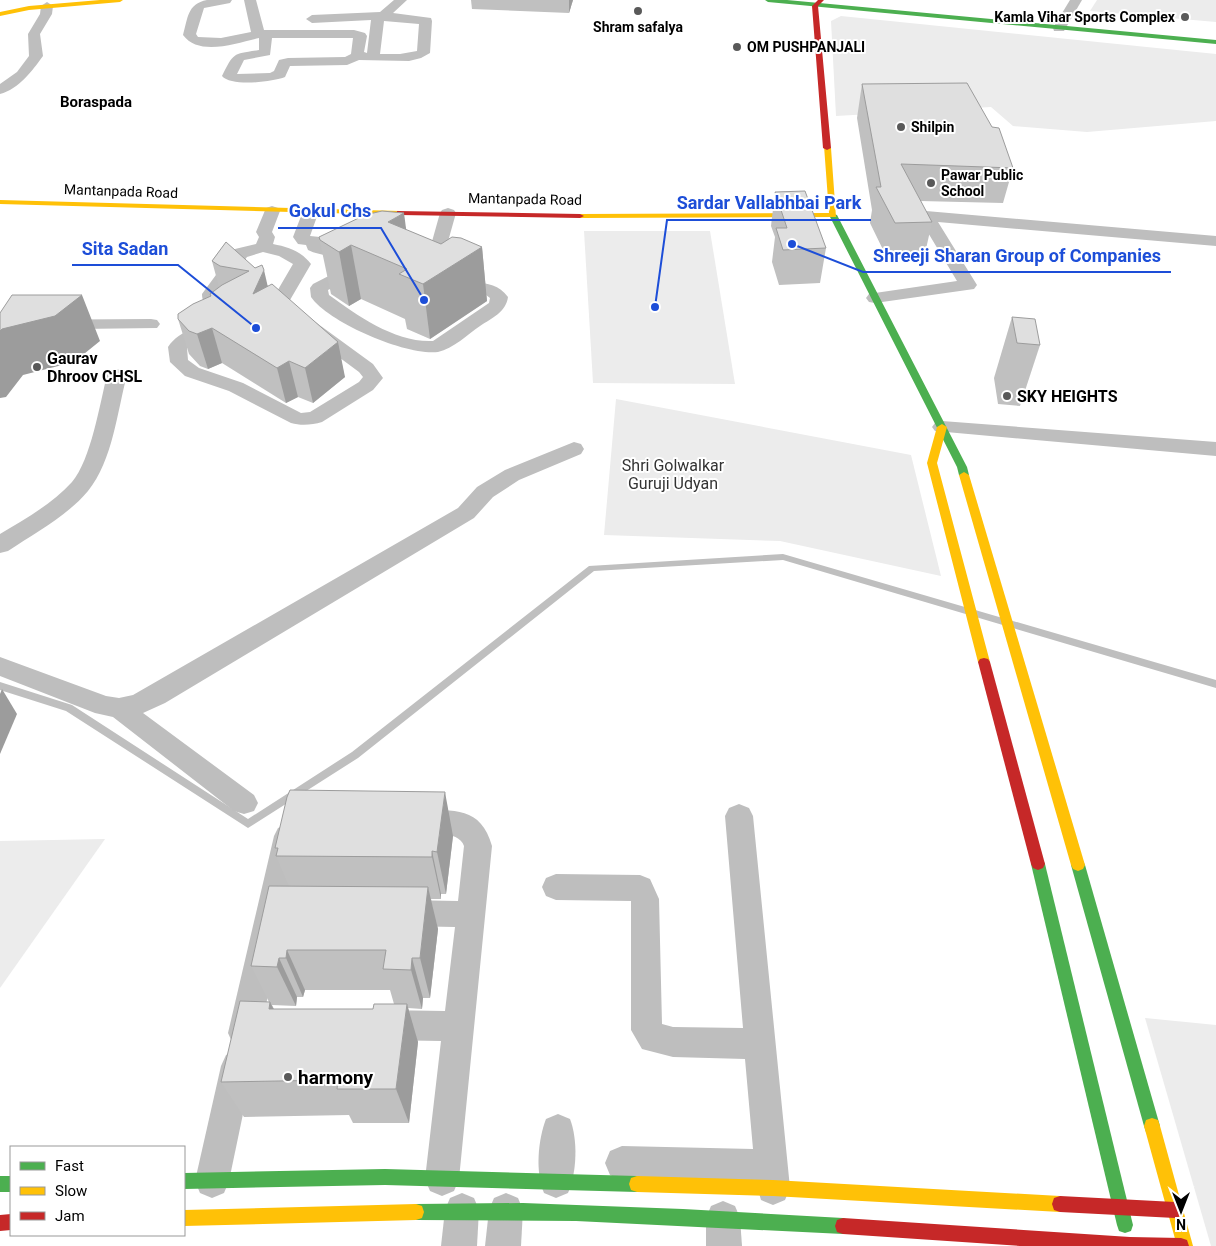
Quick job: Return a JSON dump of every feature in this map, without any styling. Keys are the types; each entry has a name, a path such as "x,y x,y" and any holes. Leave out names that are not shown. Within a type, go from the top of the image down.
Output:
{"street":[{"path":"0,14 29,8 120,0"},
{"path":"226,0 200,4 189,35 191,39 196,42 240,40 261,28 354,34 360,36 357,56"},
{"path":"250,0 261,28 265,52 242,54 237,58 229,76 233,78 272,77 280,74 284,63 288,62 347,61 357,56 416,57 423,53 426,21 383,16 295,20"},
{"path":"373,56 378,19 390,12 395,4 402,0"},
{"path":"768,0 1062,24 1216,31"},
{"path":"857,0 1216,42"},
{"path":"1062,24 1076,0"},
{"path":"818,3 832,215 962,467 1116,996 1185,1246"},
{"path":"0,8 20,6 29,8"},
{"path":"0,90 22,75 36,56 34,34 46,14 47,6"},
{"path":"194,19 209,19"},
{"path":"213,42 212,53 226,53"},
{"name":"Mantanpada Road","path":"0,202 276,211 448,214 832,215"},
{"path":"265,242 299,259 302,264 281,300 284,308 366,368 373,378 366,386 314,418 298,418 236,387 192,372 179,362 177,348 190,335 222,318 226,312 222,305 211,300 211,294 241,253 265,242 274,232 276,211"},
{"path":"311,211 301,237 304,240 314,241 314,246 320,249 370,257 319,288 320,297 346,316 389,338 422,347 438,346 498,305 499,297 495,290 486,287 456,284 445,280 437,271 432,253 448,214"},
{"path":"875,298 968,285 926,216 1216,241"},
{"path":"0,325 151,324"},
{"path":"0,545 61,503 81,485 92,466 117,374"},
{"path":"942,427 1216,450"},
{"path":"942,427 932,464 1045,894 1130,1245"},
{"path":"0,666 104,706 120,709 134,707 156,696 466,513 485,492 512,475 574,449"},
{"path":"120,709 244,803"},
{"path":"739,816 771,1177"},
{"path":"306,820 295,824 287,840 285,913 261,1023 198,1181 385,1177 442,1179 557,1158 1121,1208 1175,1210"},
{"path":"394,821 460,823 475,835 478,846 442,1179"},
{"path":"556,887 640,888 643,892 645,899 647,1030 653,1038 674,1042 759,1044"},
{"path":"375,913 471,914"},
{"path":"353,1024 459,1026"},
{"path":"459,1246 462,1210"},
{"path":"185,1218 506,1210 723,1232 1181,1246"},
{"path":"504,1246 506,1210"}],"green space":[{"name":"Kamla Vihar Sports Complex","path":"1097,0 1216,0 1216,22 1090,11"},
{"path":"841,16 1216,54 1216,121 1087,132 1013,126 991,107 836,116 831,21"},
{"path":"584,231 710,231 735,384 593,383"},
{"name":"Shri Golwalkar Guruji Udyan","path":"616,399 911,455 941,576 780,541 604,535"},
{"path":"105,839 0,988 0,841"},
{"path":"1145,1018 1216,1025 1216,1246 1211,1246"}],"building":[{"path":"967,83 992,127 999,128 1013,168 901,164 932,222 895,223 876,187 881,187 862,84"},
{"path":"805,191 826,248 783,250 776,228 787,228 775,192"},
{"path":"382,211 404,213 388,222 441,244 452,237 461,238 482,247 423,284 399,274 407,269 351,245 339,252 320,240 319,237 365,215"},
{"path":"226,242 255,268 262,265 264,270 253,294 272,284 338,342 305,368 289,361 277,368 212,328 197,334 189,331 178,319 178,314 193,304 211,296 210,294 222,285 249,271 220,266 212,261"},
{"path":"12,295 82,295 55,316 0,331 0,313"},
{"path":"1012,317 1035,319 1040,345 1017,343"},
{"path":"290,790 445,792 437,852 432,851 432,857 276,856 278,848 275,848"},
{"path":"269,886 428,887 420,958 412,958 411,970 383,969 386,950 287,950 286,958 279,958 277,967 251,966"},
{"path":"240,1001 270,1002 269,1009 373,1009 374,1004 407,1004 396,1089 337,1089 338,1080 221,1082"}],"waterway":[{"path":"0,686 69,708 248,824 355,755 592,568 783,557 1216,684"}],"traffic: fast":[{"path":"768,0 1216,42"},
{"path":"833,215 962,467 964,475"},
{"path":"1038,864 1125,1225"},
{"path":"1078,865 1152,1126"},
{"path":"185,1181 385,1177 637,1184"},
{"path":"0,1184 10,1184"},
{"path":"416,1212 576,1213 843,1226"}],"traffic: slow":[{"path":"0,14 29,8 120,0"},
{"path":"580,216 833,215 827,148"},
{"path":"0,202 400,213"},
{"path":"942,427 932,463 984,662"},
{"path":"964,475 1078,865"},
{"path":"1152,1126 1185,1246"},
{"path":"637,1184 773,1188 1060,1204"},
{"path":"185,1218 416,1212"}],"traffic: jam":[{"path":"821,0 815,6 827,148"},
{"path":"400,213 580,216"},
{"path":"984,662 1038,864"},
{"path":"1060,1204 1175,1210"},
{"path":"0,1223 10,1222"},
{"path":"843,1226 1130,1245 1181,1246"}],"place":[{"name":"Shram safalya","path":"638,11"},
{"name":"Kamla Vihar Sports Complex","path":"1185,17"},
{"name":"OM PUSHPANJALI","path":"737,47"},
{"name":"Shilpin","path":"901,127"},
{"name":"Pawar Public School","path":"931,183"},
{"name":"Shreeji Sharan Group of Companies","path":"792,244"},
{"name":"Gokul Chs","path":"424,300"},
{"name":"Sardar Vallabhbai Park","path":"655,307"},
{"name":"Sita Sadan","path":"256,328"},
{"name":"Gaurav Dhroov CHSL","path":"37,367"},
{"name":"SKY HEIGHTS","path":"1007,396"},
{"name":"harmony","path":"288,1077"}],"district":[{"name":"Boraspada","path":"96,102"}]}
